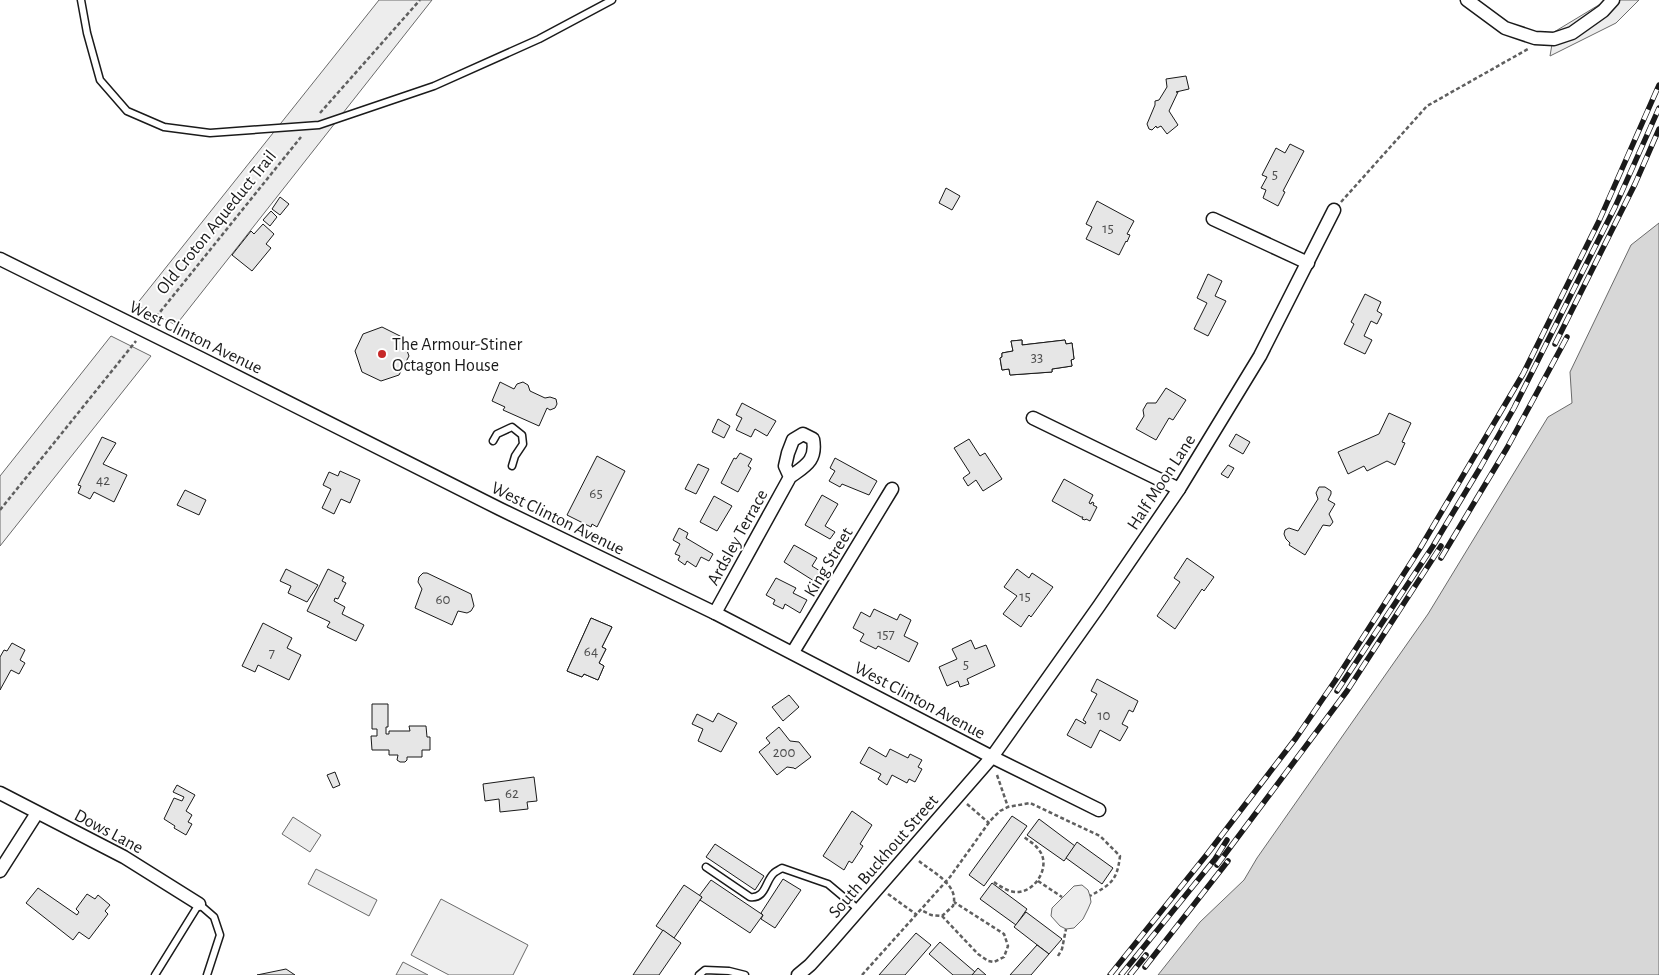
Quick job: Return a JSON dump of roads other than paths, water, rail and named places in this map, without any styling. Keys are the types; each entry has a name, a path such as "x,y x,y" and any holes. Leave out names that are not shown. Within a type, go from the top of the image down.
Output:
{"street":[{"path":"1467,0 1505,28 1534,38 1547,39 1554,39 1572,33 1603,11 1614,0"},
{"name":"Half Moon Lane","path":"992,757 1179,489 1260,356 1334,210"},
{"path":"1213,219 1308,263"},
{"name":"West Clinton Avenue","path":"0,259 500,509 793,652 992,757 1099,810"},
{"path":"1034,418 1179,489"},
{"name":"Ardsley Terrace","path":"715,613 790,478"},
{"name":"King Street","path":"793,652 892,489"},
{"name":"South Buckhout Street","path":"798,975 810,965 859,910 992,757"},
{"name":"Dows Lane","path":"0,793 124,857 199,904"},
{"path":"0,871 37,813"}],"lane":[{"path":"82,0 87,33 100,80 127,111 164,127 210,133 319,125 434,86 539,39 612,0"},
{"path":"493,442 497,434 512,427 522,435 523,444 515,456 512,466"},
{"path":"706,867 750,897 756,898 761,895 774,873 782,868 792,870 828,884 859,910"},
{"path":"156,975 199,904 214,917 220,935 207,975"},
{"path":"700,975 705,970 729,971 745,975"}],"railway":[{"path":"1110,975 1208,853 1296,738 1419,550 1523,374 1599,221 1659,85"},
{"path":"1337,691 1433,546 1514,408 1615,207 1659,108"},
{"path":"1555,344 1635,184 1659,129"},
{"path":"1441,558 1507,448 1567,337"},
{"path":"1217,865 1347,691 1441,546"},
{"path":"1121,975 1215,859 1227,840"},
{"path":"1145,967 1228,861"},
{"path":"1130,975 1146,955"}],"place":[{"name":"The Armour-Stiner Octagon House","path":"382,354"}]}
